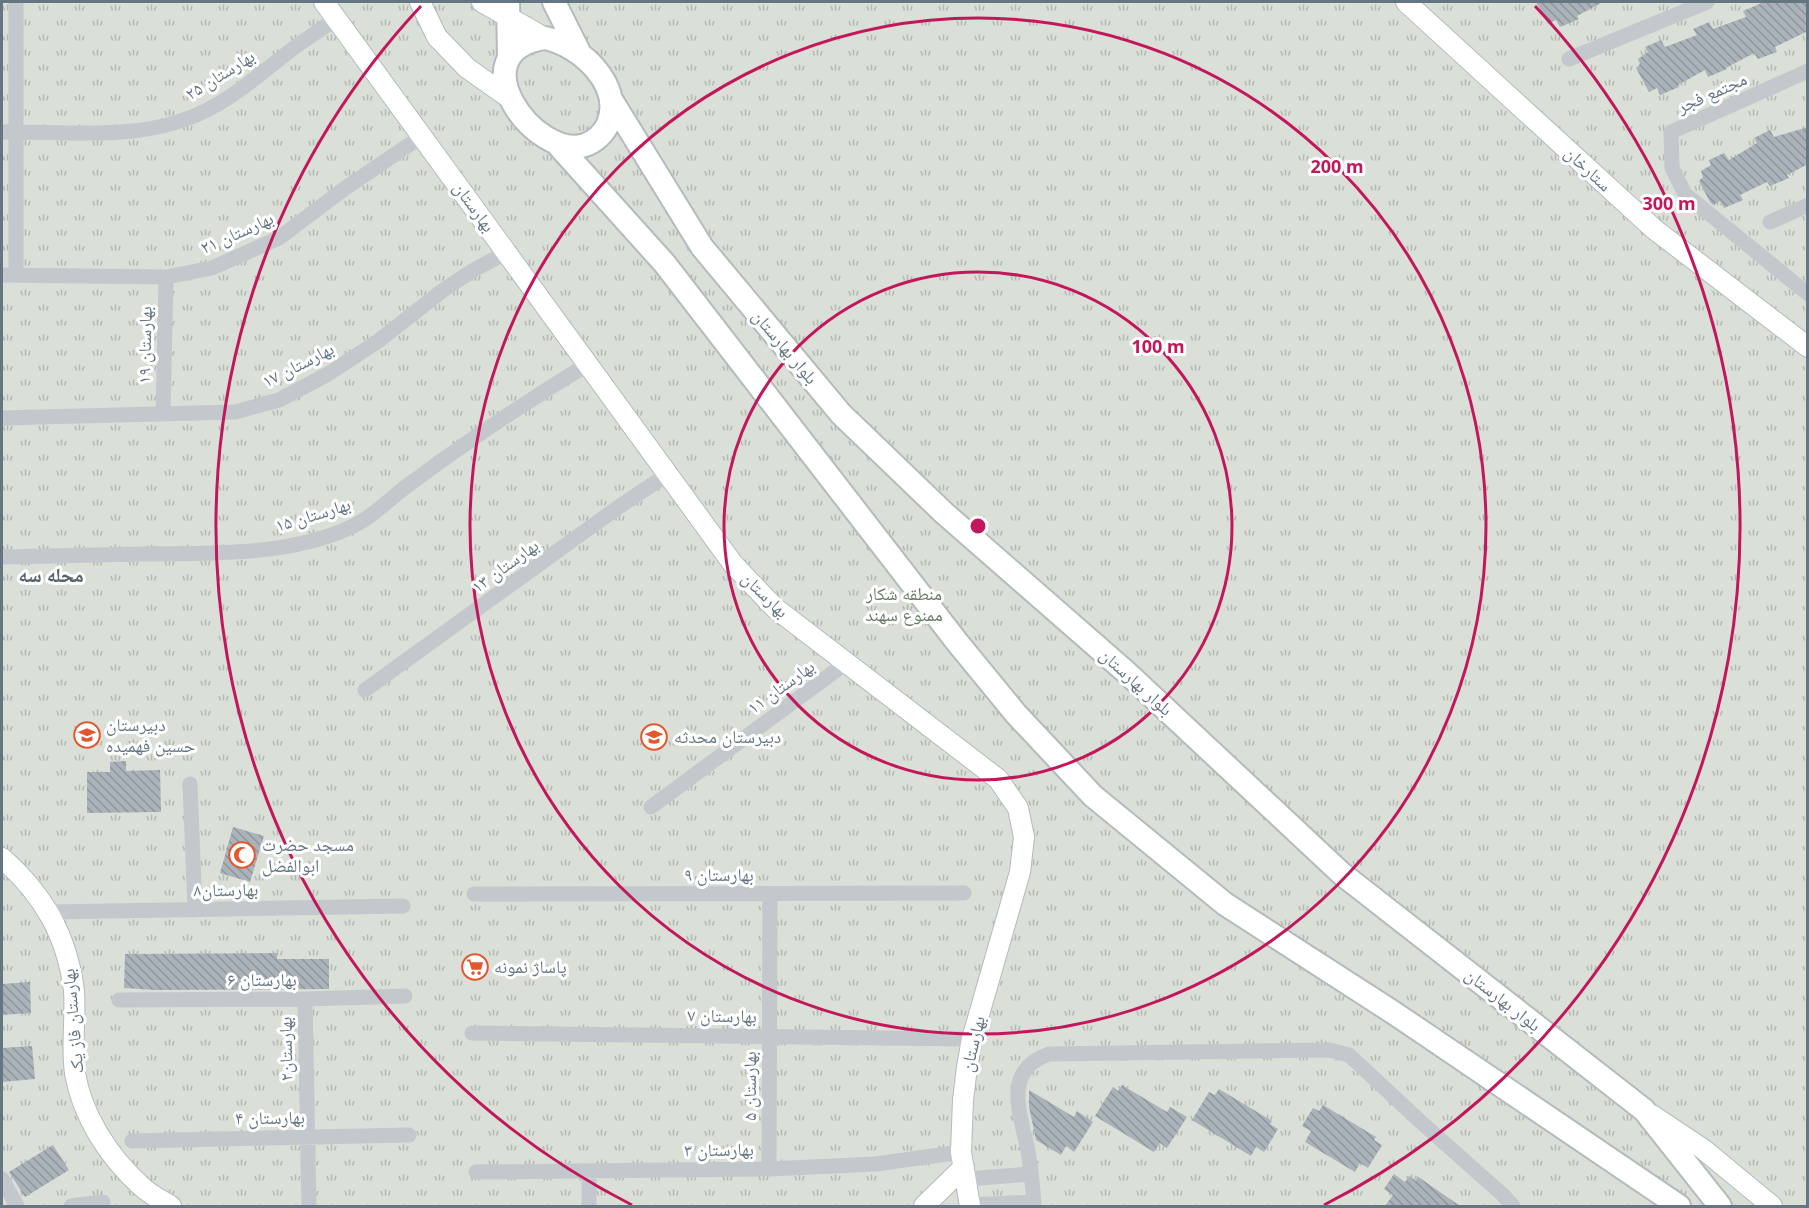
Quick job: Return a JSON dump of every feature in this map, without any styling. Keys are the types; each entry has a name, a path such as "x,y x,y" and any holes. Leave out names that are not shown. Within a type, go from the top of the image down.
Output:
{"main road":[{"path":"554,2 581,56"},
{"path":"508,9 509,57 504,70 504,84 508,97 529,124 558,145 665,264 957,642 1016,714 1092,796 1225,904 1394,1012 1679,1206"},
{"path":"509,57 531,40 545,38 557,40 581,56 602,78 612,101 612,115 607,128 598,138 586,145 558,145"},
{"name":"بلوار بهارستان","path":"612,101 702,247 841,414 944,513 1126,672 1342,874 1644,1110 1720,1206"}],"street":[{"path":"9,274 9,132 16,2"},
{"name":"بهارستان","path":"324,2 733,564 775,608 998,778 1018,807 1024,837 1020,872 966,1067 963,1100 964,1166 970,1206"},
{"path":"420,2 437,37 467,68 508,97"},
{"path":"482,2 508,9 545,38"},
{"name":"ستارخان","path":"1406,2 1654,229 1807,346"},
{"path":"1569,59 1707,2"},
{"name":"بهارستان ۲۵","path":"9,132 89,134 133,132 172,124 208,110 229,97 302,42 337,19"},
{"name":"مجتمع فجر","path":"1808,71 1671,132 1672,168 1684,194 1808,294"},
{"name":"بهارستان ۲۱","path":"9,274 166,277 212,268 279,237 422,136"},
{"path":"1770,222 1808,205"},
{"name":"بهارستان ۱۷","path":"2,418 236,412 279,400 328,374 377,342 442,291 507,252"},
{"name":"بهارستان ۱۹","path":"163,414 166,277"},
{"name":"بهارستان ۱۵","path":"2,557 260,550 305,542 338,532 364,520 409,484 588,364"},
{"name":"بهارستان ۱۳","path":"365,690 620,506 668,474"},
{"name":"بهارستان ۱۱","path":"651,807 846,663"},
{"path":"190,784 195,910"},
{"name":"بهارستان فاز یک","path":"2,858 24,877 50,912 64,944 74,990 75,1073 87,1114 111,1154 141,1186 171,1206"},
{"name":"بهارستان ۹","path":"474,894 964,893"},
{"name":"بهارستان ۵","path":"769,1169 771,894"},
{"name":"بهارستان۸","path":"50,912 403,906"},
{"name":"بهارستان ۶","path":"119,1000 405,996"},
{"name":"بهارستان۲","path":"305,999 309,1206"},
{"name":"بهارستان ۷","path":"472,1033 972,1039"},
{"path":"970,1206 1034,1204 1017,1100 1018,1084 1023,1072 1037,1058 1048,1054 1330,1050 1349,1055 1513,1206"},
{"path":"1644,1110 1703,1149 1772,1206"},
{"name":"بهارستان ۴","path":"132,1141 409,1135"},
{"name":"بهارستان ۳","path":"476,1173 769,1169 876,1164 964,1166 1030,1174"},
{"path":"924,1206 964,1166"},
{"path":"589,1171 589,1206"},
{"path":"2,1179 17,1206"},
{"path":"71,1206 103,1202"}],"green space":[{"name":"منطقه شکار ممنوع سهند","path":"2,2 1807,2 1807,1206 2,1206"}],"building":[{"path":"1536,2 1603,2 1577,16 1579,19 1560,27 1556,20 1548,24"},
{"path":"1764,2 1808,2 1808,31 1775,47 1777,52 1758,59 1754,53 1708,77 1705,70 1678,85 1679,87 1660,95 1657,88 1649,92 1636,68 1640,64 1638,59 1648,52 1645,47 1661,40 1665,47 1697,35 1693,29 1709,22 1713,29 1746,17 1743,11"},
{"path":"1808,127 1808,164 1787,175 1789,178 1770,186 1767,182 1740,195 1743,200 1724,208 1720,201 1713,205 1710,202 1699,181 1703,177 1701,171 1711,165 1709,160 1724,153 1729,160 1757,143 1754,138 1770,130 1774,137"},
{"path":"126,761 126,771 160,770 161,812 87,813 87,772 110,772 110,762"},
{"name":"مسجد حضرت ابوالفضل","path":"233,827 264,836 250,882 220,873"},
{"path":"277,953 277,959 329,959 329,989 155,990 124,988 125,954"},
{"path":"30,982 31,1013 2,1015 2,984"},
{"path":"32,1046 35,1079 2,1082 2,1048"},
{"path":"1122,1085 1167,1112 1170,1107 1187,1117 1167,1148 1160,1143 1154,1152 1095,1116 1113,1087 1118,1091"},
{"path":"1219,1089 1272,1121 1270,1124 1278,1129 1264,1152 1256,1147 1251,1156 1192,1120 1209,1092 1215,1095"},
{"path":"1029,1090 1074,1117 1077,1111 1093,1122 1074,1152 1066,1146 1061,1155 1036,1140 1029,1107"},
{"path":"1323,1105 1376,1137 1374,1140 1382,1145 1368,1168 1360,1163 1355,1172 1305,1142 1311,1131 1302,1126 1313,1108 1319,1111"},
{"path":"53,1145 69,1170 25,1197 9,1172"},
{"path":"1394,1174 1405,1182 1409,1176 1416,1181 1417,1176 1460,1206 1385,1206 1393,1195 1384,1189"}],"place":[{"name":"دبیرستان حسین فهمیده","path":"87,735"},
{"name":"دبیرستان محدثه","path":"654,737"},
{"name":"مسجد حضرت ابوالفضل","path":"242,855"},
{"name":"پاساژ نمونه","path":"475,967"}],"district":[{"name":"محله سه","path":"51,575"}]}
